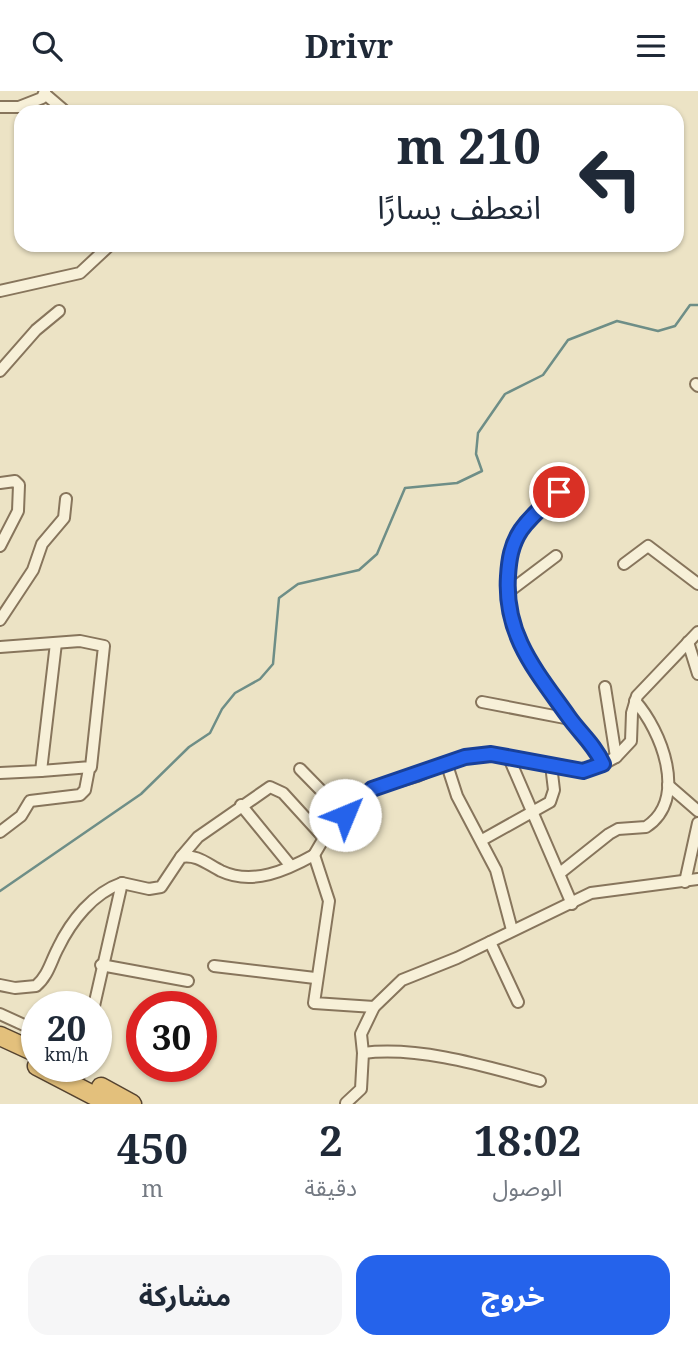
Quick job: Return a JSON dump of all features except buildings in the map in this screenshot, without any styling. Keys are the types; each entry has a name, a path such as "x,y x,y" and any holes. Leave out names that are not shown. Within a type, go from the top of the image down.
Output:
{"highway":[{"path":"0,1036 21,1046"},
{"path":"0,1049 21,1059"},
{"path":"68,1082 110,1104"},
{"path":"97,1082 132,1104"}],"street":[{"path":"24,105 42,98 45,92 59,105"},
{"path":"0,291 80,274 103,252"},
{"path":"0,371 36,330 59,311"},
{"path":"0,483 15,481 19,485 18,511 0,546"},
{"path":"559,492 533,515 516,539 509,559 507,593 515,636 569,719 598,753 603,764"},
{"path":"0,620 33,570 42,544 64,518 66,499"},
{"path":"624,564 648,546 698,583"},
{"path":"507,593 556,556"},
{"path":"181,857 190,856 224,872 257,878 314,855 324,838 372,789 417,775 446,762 479,755 583,771 603,764 616,757 631,741 635,701 698,632"},
{"path":"0,647 92,641 104,646 92,764 85,790 80,795 30,801 21,816 0,832"},
{"path":"688,642 698,674"},
{"path":"41,771 56,643"},
{"path":"605,687 616,757"},
{"path":"560,873 609,834 652,824 664,805 668,785 664,759 647,715 635,701"},
{"path":"482,702 569,719"},
{"path":"509,758 572,904"},
{"path":"446,762 457,796 496,870 512,930"},
{"path":"482,840 550,802 554,796 551,765"},
{"path":"0,773 89,769"},
{"path":"300,769 345,815"},
{"path":"668,785 698,811"},
{"path":"0,985 30,987 41,982 64,936 82,911 103,892 122,883 149,889 161,887 198,837 270,787 324,838"},
{"path":"241,805 290,865"},
{"path":"685,882 698,823"},
{"path":"314,855 329,901 313,1000 317,1005 374,1007"},
{"path":"349,1104 360,1089 363,1053 361,1034 374,1007 402,980 609,889 698,879"},
{"path":"97,991 122,883"},
{"path":"490,942 518,1002"},
{"path":"101,965 188,981"},
{"path":"214,965 316,978"},
{"path":"0,1014 21,1024"},
{"path":"363,1053 386,1050 428,1056 540,1080"}],"waterway":[{"path":"0,891 141,794 189,747 210,733 222,709 235,693 260,679 273,664 279,598 298,584 359,570 377,554 405,488 457,483 482,471 476,454 478,433 505,394 543,375 568,340 617,321 658,331 675,326 690,305 698,305"}],"route":[{"path":"345,815 372,789 465,757 491,754 583,771 603,764 598,753 569,719 526,655 511,625 507,593 509,559 513,545 533,515 559,492"}]}
